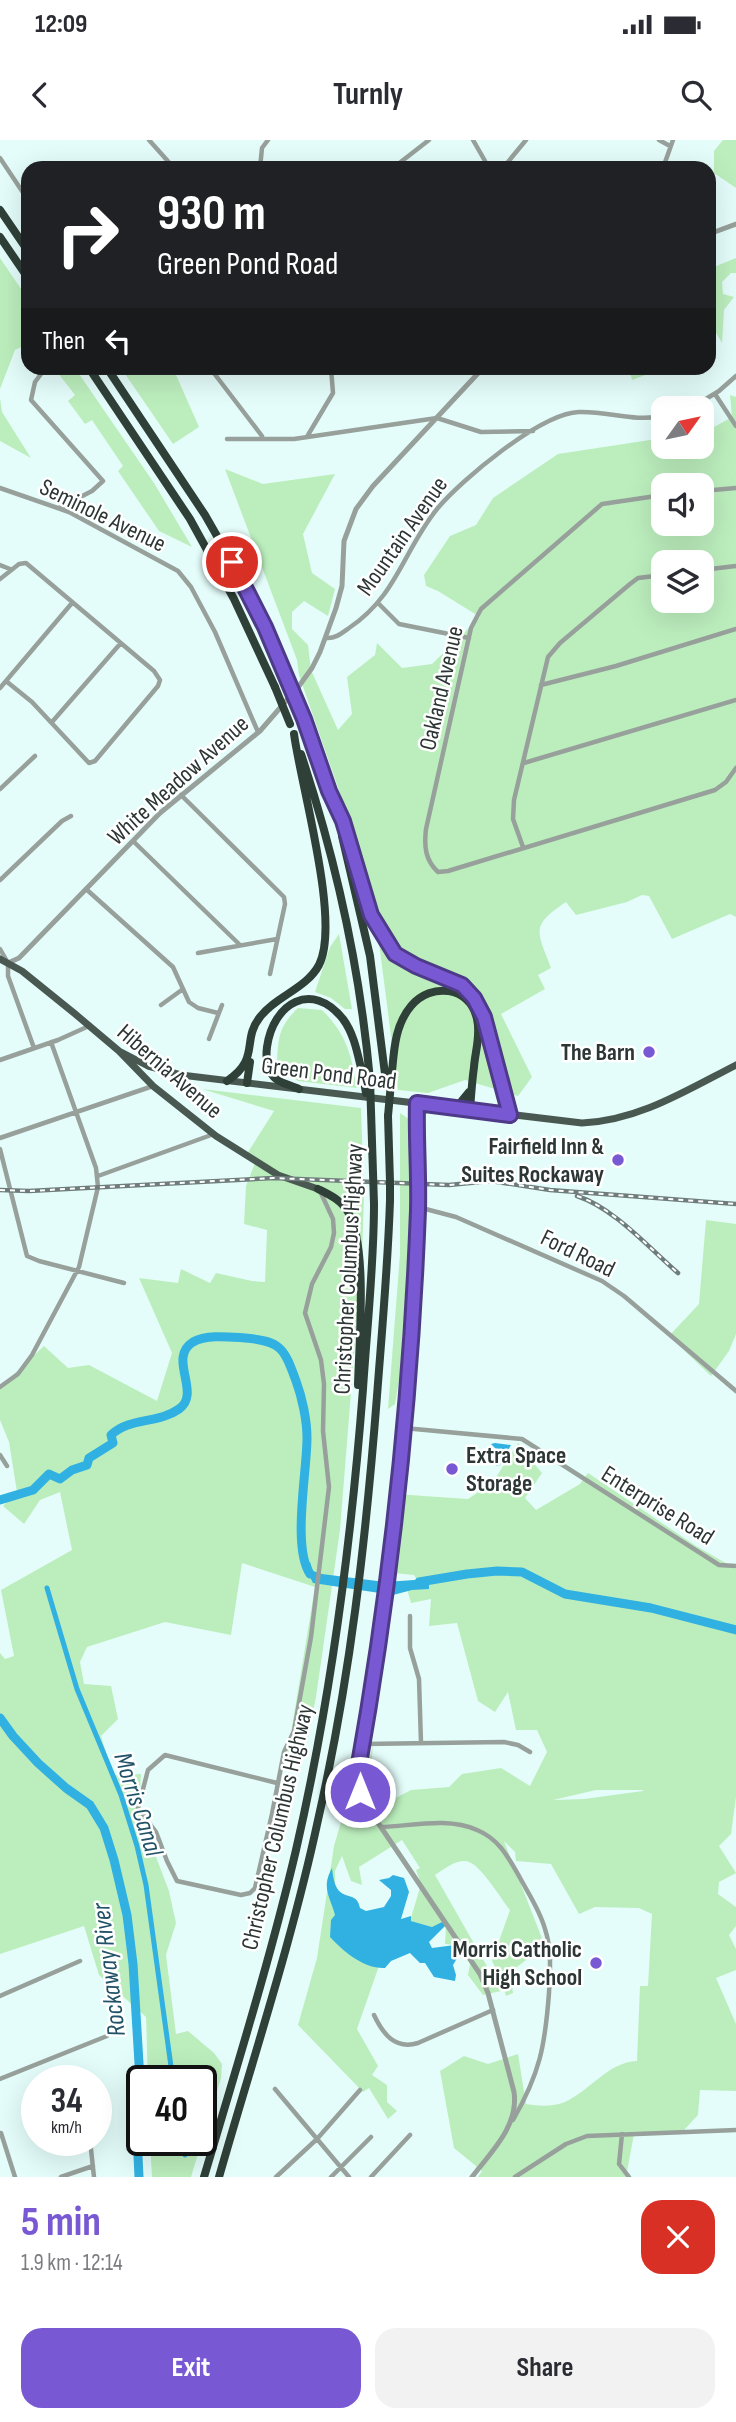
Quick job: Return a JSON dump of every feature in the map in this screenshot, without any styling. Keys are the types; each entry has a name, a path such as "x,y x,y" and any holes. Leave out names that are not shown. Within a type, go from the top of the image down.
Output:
{"highway":[{"path":"0,210 21,241"},
{"path":"0,237 21,268"},
{"path":"94,375 190,519 228,587 294,734 320,812 345,909 361,998 367,1078"},
{"path":"112,375 205,515 257,611 304,719 347,852 363,921 388,1073"},
{"path":"247,1083 253,1031 260,1016 311,977 321,961 326,938 324,894 294,734"},
{"path":"329,791 343,821 371,915 389,947 395,954 416,966 462,985 480,1007 510,1115"},
{"path":"388,1073 405,1014 433,991 455,992 467,1000 477,1017 478,1033 470,1110"},
{"path":"299,1089 276,1080 267,1064 267,1052 271,1029 279,1013 294,1002 303,1000 323,1003 334,1009 354,1041 367,1078"},
{"path":"227,1081 244,1067 250,1052"},
{"name":"Christopher Columbus Highway","path":"219,2177 286,1950 307,1867 330,1765 357,1603 374,1447 390,1200 388,1073"},
{"name":"Christopher Columbus Highway","path":"204,2177 261,1982 296,1847 325,1708 346,1571 372,1273 373,1134 367,1078"},
{"path":"446,1107 464,1100 472,1082"},
{"path":"318,1189 335,1198 349,1212 359,1250 357,1461"}],"main road":[{"name":"Hibernia Avenue","path":"0,958 22,971 120,1051 153,1086 214,1134 278,1175 318,1189"},
{"name":"Green Pond Road","path":"120,1051 140,1063 165,1072 582,1123 623,1117 660,1103 736,1065"}],"street":[{"path":"149,140 168,161"},
{"path":"261,161 262,148 268,140"},
{"path":"402,161 429,140"},
{"path":"473,140 485,161"},
{"path":"509,161 526,140"},
{"path":"659,140 670,146"},
{"path":"665,161 673,140"},
{"path":"0,158 21,190"},
{"path":"716,231 736,224"},
{"path":"40,375 35,382 31,400 103,481 92,491 58,508"},
{"path":"215,375 263,437"},
{"path":"307,436 333,393 332,375"},
{"name":"White Meadow Avenue","path":"8,963 19,958 180,794 258,732 312,668 326,638 342,586 344,541 356,509 373,486 477,375"},
{"path":"712,396 736,376"},
{"path":"715,394 736,426"},
{"name":"Mountain Avenue","path":"326,638 334,637 352,626 378,603 394,583 428,521 464,479 486,462 551,420 570,413 590,412 632,419 651,417"},
{"path":"227,439 294,439 437,418 481,432 534,431"},
{"name":"Seminole Avenue","path":"0,488 58,508 170,566 186,579 215,632 258,732"},
{"path":"714,490 736,488"},
{"name":"Oakland Avenue","path":"523,847 441,873 434,868 424,844 471,628 486,603 596,508 613,500 651,496"},
{"path":"0,579 18,564 26,563 154,671 160,680 158,686 94,761 90,762 83,758 52,722 6,681"},
{"path":"0,565 10,569"},
{"path":"714,569 736,566"},
{"path":"651,576 638,578 560,643 548,657 513,813 523,847 715,790 726,782 736,768"},
{"path":"0,688 72,603"},
{"path":"378,603 399,624 469,639"},
{"path":"541,685 616,666 736,629"},
{"path":"52,722 120,643"},
{"path":"523,763 736,700"},
{"path":"0,789 35,756"},
{"path":"180,794 282,894 285,904 270,974"},
{"path":"0,880 62,821 71,816"},
{"path":"133,841 239,944"},
{"path":"86,888 173,967 192,1004 218,1013"},
{"path":"198,953 277,939"},
{"path":"0,949 8,963 8,976 34,1048"},
{"path":"161,1005 183,989"},
{"path":"209,1039 222,1004"},
{"path":"0,1060 89,1026"},
{"path":"0,1387 18,1374 32,1355 76,1272 98,1176 51,1042"},
{"path":"0,1138 153,1086"},
{"path":"417,1103 418,1207 404,1429 387,1595 358,1770 360,1792 380,1827 472,1960 485,1985 514,2092 512,2121"},
{"path":"98,1176 214,1134"},
{"path":"0,1149 27,1256 76,1272 124,1283"},
{"path":"277,1783 165,1755 148,1770 138,1808 156,1832 177,1881 221,1889 236,1895 250,1893 255,1888 284,1752 293,1731 299,1703 329,1487 323,1431 324,1384 321,1360 305,1313 312,1284 331,1247 334,1233 333,1219 318,1189"},
{"name":"Ford Road","path":"418,1207 456,1217 602,1281 624,1296 736,1391"},
{"name":"Enterprise Road","path":"404,1429 522,1439 719,1565 736,1566"},
{"path":"0,1455 7,1466"},
{"path":"410,1616 410,1648 419,1679 421,1744"},
{"path":"363,1744 504,1742 518,1745 530,1752"},
{"path":"380,1827 448,1823 483,1833 498,1844 510,1858 542,1919 548,1939 550,1964 546,2036 532,2084 512,2121 472,2177"},
{"path":"0,1996 80,1961"},
{"path":"374,2015 393,2042 406,2045 418,2043 493,2010"},
{"path":"0,2079 107,2036"},
{"path":"275,2089 349,2177"},
{"path":"276,2177 317,2138 360,2090"},
{"path":"515,2177 579,2138 736,2130"},
{"path":"1,2133 15,2177"},
{"path":"622,2134 619,2164 629,2177"},
{"path":"371,2177 410,2135"},
{"path":"331,2177 371,2137"},
{"path":"92,2156 94,2177"},
{"path":"61,2177 93,2166"}],"green space":[{"path":"723,140 736,140 736,188 716,174 714,151"},
{"path":"0,258 21,289 21,347 15,350 0,389"},
{"path":"736,258 736,273 731,273 722,282 723,294 734,297 724,310 722,343 716,333 716,266"},
{"path":"59,375 80,375 154,483 192,547 159,531 118,471 123,466 92,420 85,424 68,401 75,395"},
{"path":"126,375 176,375 199,427 173,444"},
{"path":"631,375 645,375 632,380"},
{"path":"730,395 736,397 736,917 730,914 672,939 649,896 642,895 627,902 576,915 566,902 546,917 540,930 542,945 551,968 538,975 545,989 501,1014 532,1077 518,1096 465,1080 428,1093 398,1090 379,943 351,825 299,675 297,660 225,469 263,484 335,474 303,534 312,573 335,589 328,616 304,601 292,612 292,629 308,645 311,670 338,730 352,714 347,677 375,655 377,643 402,668 432,664 480,617 426,586 424,575 450,536 476,525 493,498 558,454 651,440 651,459 714,459 714,427 732,417"},
{"path":"0,398 2,412 31,458 0,441"},
{"path":"339,934 352,1009 345,1009 331,998 315,992 330,947"},
{"path":"298,1008 322,1010 337,1028 350,1055 357,1088 298,1081 277,1066 280,1034 286,1021"},
{"path":"202,1089 361,1108 364,1197 362,1255 340,1530 305,1754 282,1760 291,1733 315,1587 242,1563 231,1635 165,1622 87,1647 80,1662 84,1684 111,1686 118,1719 101,1736 113,1775 141,1774 139,1812 169,1891 176,1923 166,1955 176,2034 188,2031 214,2053 222,2064 217,2091 217,2065 148,2065 146,2017 99,1975 84,1926 0,1954 0,1653 5,1659 14,1656 1,1590 72,1550 60,1492 40,1500 24,1524 3,1506 17,1492 9,1442 0,1420 0,1387 44,1346 68,1368 89,1365 157,1401 172,1353 139,1278 178,1283 181,1269 210,1283 216,1273 265,1282 267,1230 244,1224 246,1186 255,1163 245,1157 274,1111"},
{"path":"400,1113 409,1119 408,1298 395,1404 388,1409 400,1254"},
{"path":"706,1220 736,1224 736,1334 729,1351 711,1376 669,1336 699,1304"},
{"path":"518,1443 527,1449 527,1455 542,1473 525,1498 536,1510 580,1484 588,1473 696,1546 736,1569 736,1797 731,1834 719,1846 736,1873 719,1882 718,1894 736,1907 736,1926 729,1935 736,1949 736,1970 716,1978 736,2024 736,2091 700,2090 698,2115 684,2130 634,2134 626,2177 478,2177 482,2171 454,2148 440,2071 464,2056 488,2064 518,2054 526,2104 541,2106 565,2102 608,2071 637,2061 640,1986 648,1986 652,1914 639,1908 595,1907 579,1914 551,1864 516,1861 515,1852 504,1841 545,1946 510,1972 513,1993 506,1996 492,1961 510,1910 477,1867 465,1861 457,1862 435,1875 501,1991 483,1995 468,1975 471,1959 455,1945 445,1944 446,1925 432,1927 410,1921 421,1884 416,1870 420,1868 402,1840 359,1867 362,1885 351,1881 342,1856 335,1871 335,1891 381,1960 357,2029 378,2066 372,2075 387,2085 387,2102 397,2111 388,2119 369,2088 363,2092 298,2025 317,1958 334,1846 341,1822 363,1789 373,1744 370,1780 382,1805 411,1790 449,1787 462,1774 501,1768 530,1786 547,1752 537,1730 516,1730 508,1692 495,1712 478,1701 457,1623 429,1626 431,1599 411,1603 407,1589 420,1585 414,1575 383,1572 395,1494 468,1499 493,1482","holes":["596,1790 643,1790 584,1799 553,1800"]},
{"path":"151,2156 197,2156 191,2177 152,2177"}],"water":[{"path":"491,1444 511,1445 500,1465 496,1466 494,1459 497,1450"},
{"path":"310,1562 313,1571 322,1574 385,1582 429,1579 429,1589 393,1595 313,1583 304,1565"},
{"path":"332,1868 339,1891 357,1900 360,1908 366,1911 384,1907 391,1896 391,1890 379,1880 393,1875 404,1878 409,1892 401,1919 411,1916 411,1921 432,1927 442,1922 446,1925 429,1942 432,1948 455,1945 462,1950 453,1965 455,1981 434,1977 425,1963 420,1963 410,1953 391,1961 385,1968 370,1966 355,1958 330,1937 331,1920 335,1915 327,1881"}],"waterway":[{"path":"0,1500 33,1490 49,1474 60,1479 72,1470 87,1465 89,1458 113,1443 111,1435 119,1429 162,1417 179,1409 187,1394 183,1357 193,1342 219,1337 266,1341 280,1348 288,1361 304,1409 307,1438 301,1528 305,1562 310,1574"},
{"path":"419,1582 497,1571 522,1572 565,1594 651,1608 736,1630"},
{"name":"Morris Canal","path":"47,1588 77,1689 121,1795 137,1846 146,1885 171,2065"},
{"name":"Rockaway River","path":"0,1718 38,1763 90,1805 104,1828 114,1860 127,1915 133,1964 140,2080 136,2114 139,2177"}],"railway":[{"path":"0,1190 29,1191 273,1178 449,1185 491,1181 550,1190 736,1204"},
{"path":"577,1196 618,1219 678,1273"}],"place":[{"name":"The Barn","path":"649,1052"},
{"name":"Fairfield Inn & Suites Rockaway","path":"618,1160"},
{"name":"Extra Space Storage","path":"452,1469"},
{"name":"Morris Catholic High School","path":"596,1963"}],"route":[{"path":"232,562 265,627 304,719 329,791 343,821 371,915 379,931 389,947 402,959 442,975 470,991 484,1017 510,1115 417,1103 415,1281 398,1502 384,1614 358,1770 360,1792"}]}
